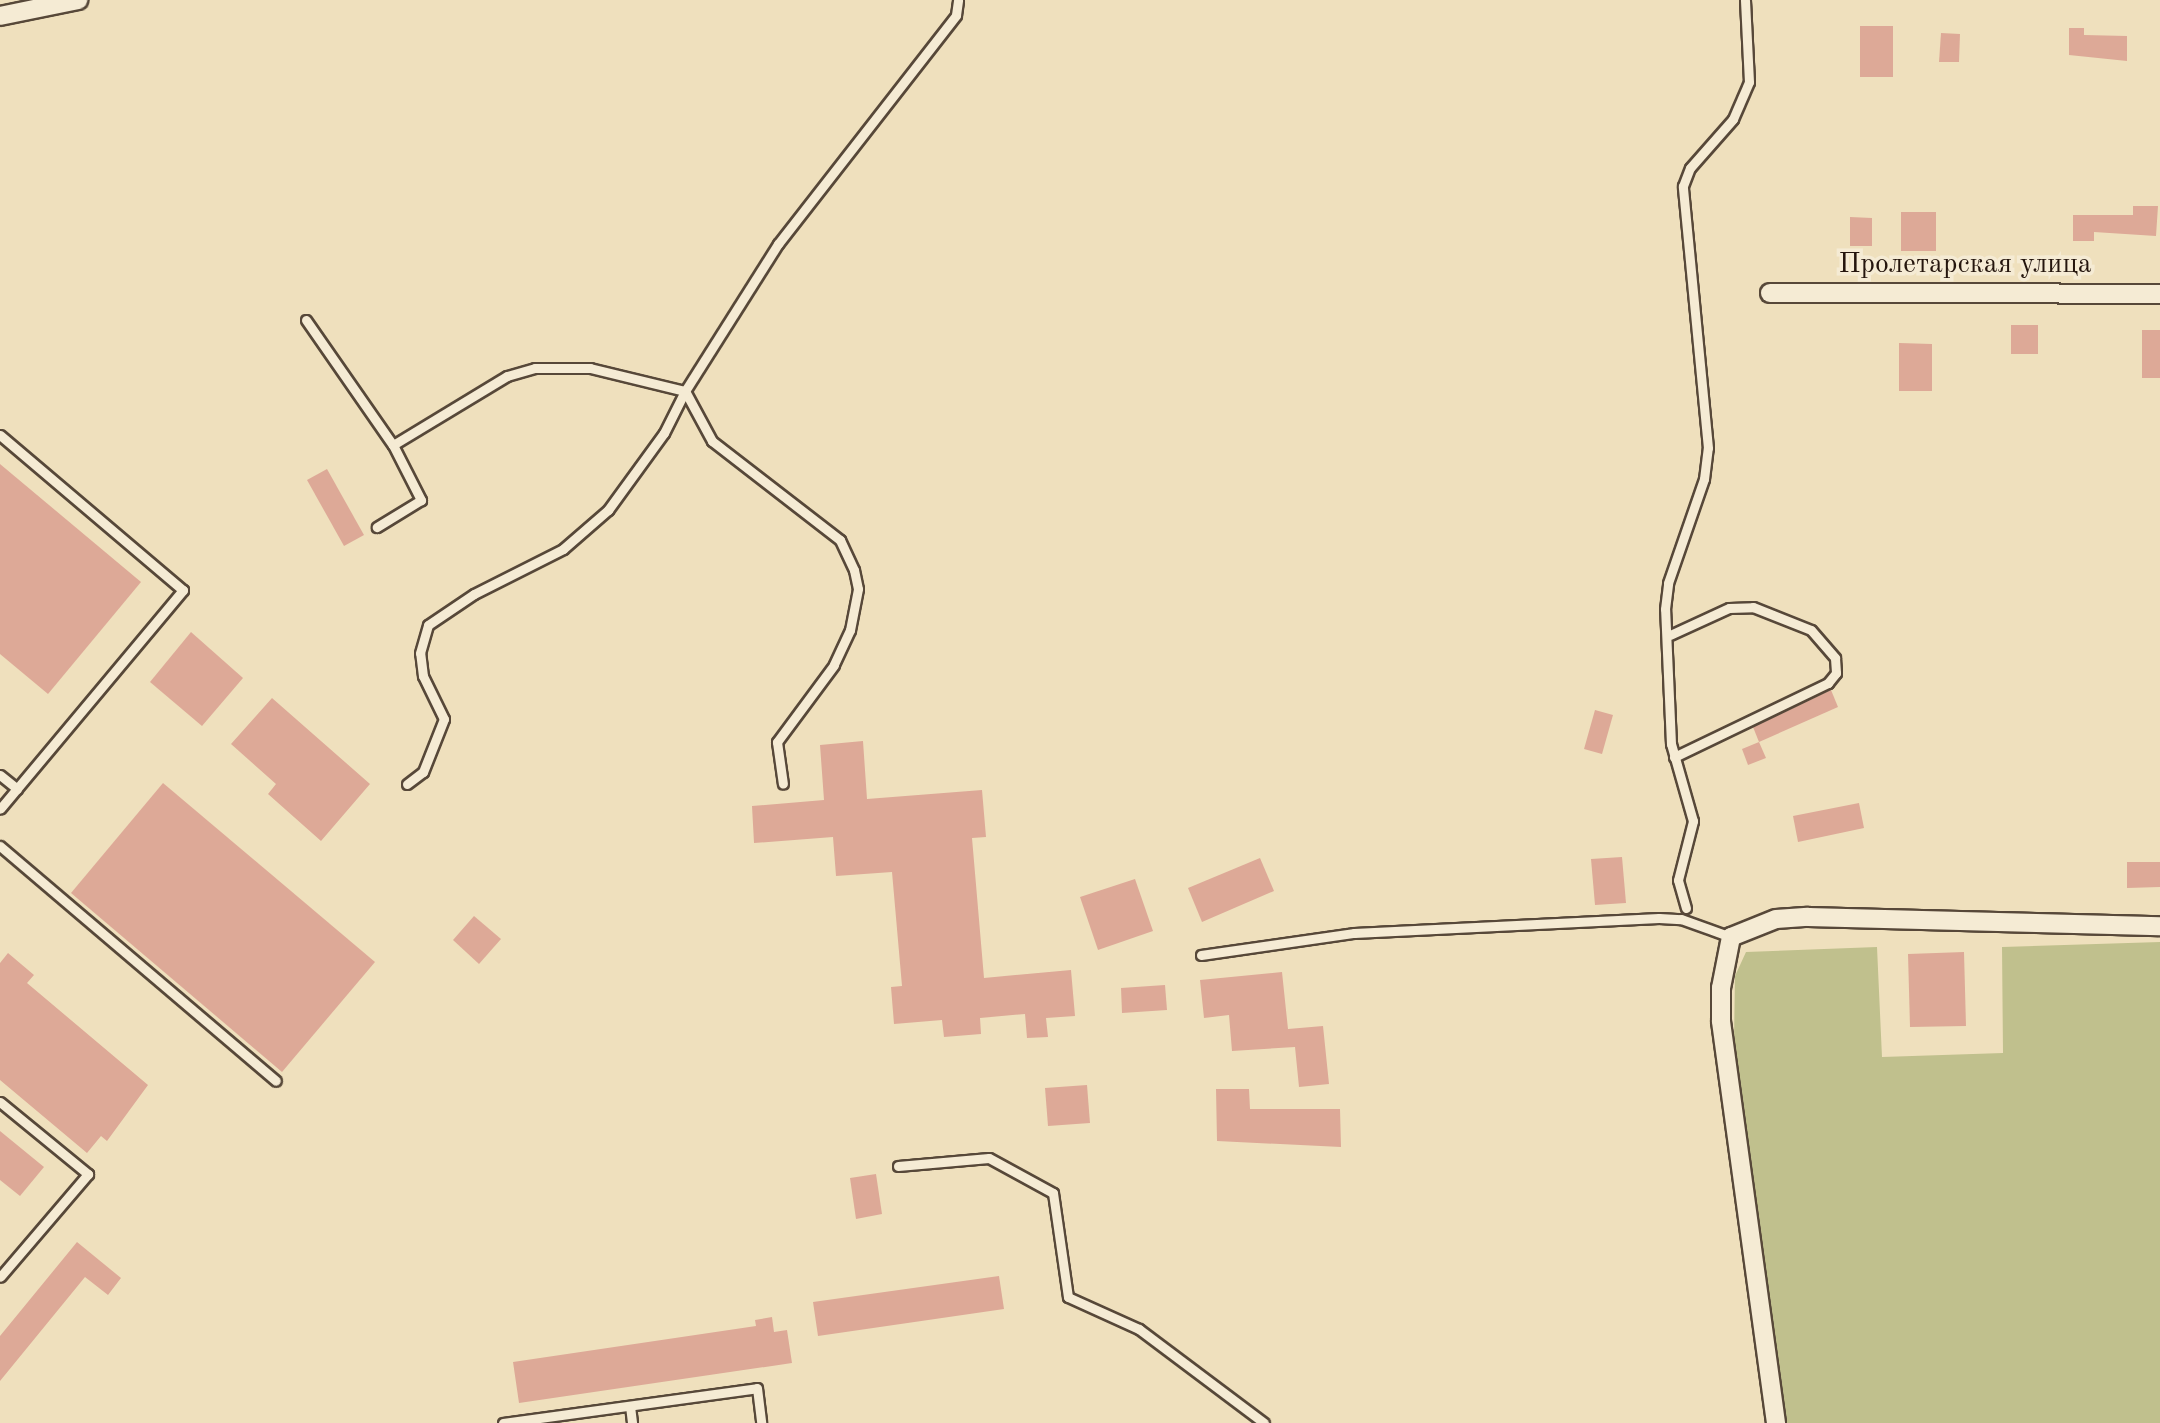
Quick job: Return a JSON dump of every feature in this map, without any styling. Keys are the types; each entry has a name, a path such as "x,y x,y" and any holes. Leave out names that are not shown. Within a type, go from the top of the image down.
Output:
{"street":[{"path":"0,16 78,0"},
{"name":"Пролетарская улица","path":"1770,293 2160,294"},
{"path":"1776,1423 1721,1021 1721,988 1731,937 1776,919 1808,917 2160,926"}],"lane":[{"path":"407,784 423,772 444,719 423,676 420,653 428,625 474,594 563,549 608,510 664,433 685,391 778,244 956,15 958,0"},
{"path":"1686,908 1678,880 1693,821 1674,757 1668,583 1697,508 1708,448 1683,186 1690,168 1733,119 1749,82 1745,0"},
{"path":"306,320 393,445 421,500 377,527"},
{"path":"393,445 507,376 535,368 590,368 685,391 712,441 840,540 854,570 858,589 850,630 834,665 777,742 783,784"},
{"path":"0,435 183,590 0,809"},
{"path":"1670,635 1729,608 1753,607 1811,630 1835,658 1836,673 1828,683 1674,757"},
{"path":"0,775 17,789"},
{"path":"0,846 276,1081"},
{"path":"1201,955 1354,933 1659,918 1681,919 1731,937"},
{"path":"0,1102 88,1174 0,1277"},
{"path":"898,1166 989,1158 1053,1193 1068,1297 1139,1329 1264,1423"},
{"path":"503,1423 757,1388 761,1423"},
{"path":"630,1406 632,1423"}],"green space":[{"path":"2160,942 2160,1423 1782,1423 1734,1040 1735,976 1746,952 1877,947 1882,1057 2003,1053 2002,947"}],"building":[{"path":"1860,26 1893,26 1893,77 1860,77"},
{"path":"2069,28 2084,28 2084,35 2127,36 2127,61 2069,55"},
{"path":"1941,33 1960,34 1959,62 1939,62"},
{"path":"2133,206 2158,206 2156,236 2094,232 2094,241 2073,241 2073,215 2133,215"},
{"path":"1901,212 1936,212 1936,251 1901,251"},
{"path":"1850,217 1872,218 1872,246 1850,246"},
{"path":"2011,325 2038,325 2038,354 2011,354"},
{"path":"2142,330 2160,330 2160,378 2142,378"},
{"path":"1899,343 1932,344 1932,391 1899,391"},
{"path":"0,464 141,582 48,694 0,654"},
{"path":"327,469 364,535 344,546 307,480"},
{"path":"191,632 243,678 202,726 150,682"},
{"path":"1831,690 1838,707 1759,742 1753,727"},
{"path":"272,698 370,784 321,841 268,794 276,784 231,744"},
{"path":"1595,710 1613,715 1602,754 1584,749"},
{"path":"863,741 867,799 982,790 986,837 972,838 984,978 1071,970 1075,1016 1046,1018 1048,1037 1027,1038 1025,1014 980,1018 981,1034 944,1037 942,1020 894,1024 891,987 902,986 892,872 836,876 833,837 754,843 752,806 824,800 820,745"},
{"path":"1759,742 1766,758 1748,765 1742,749"},
{"path":"163,783 375,962 282,1072 71,893"},
{"path":"1859,803 1864,828 1798,842 1793,816"},
{"path":"1622,857 1626,903 1595,905 1591,859"},
{"path":"1260,858 1274,891 1202,922 1188,888"},
{"path":"2127,862 2160,862 2160,887 2127,888"},
{"path":"1135,879 1153,931 1098,950 1080,897"},
{"path":"474,916 501,939 479,964 453,940"},
{"path":"1964,952 1966,1026 1910,1027 1908,954"},
{"path":"8,953 34,975 27,983 148,1085 107,1141 101,1136 87,1153 0,1080 0,963"},
{"path":"1282,972 1288,1029 1323,1026 1329,1084 1299,1087 1295,1047 1232,1051 1229,1015 1204,1018 1200,980"},
{"path":"1165,985 1167,1010 1122,1013 1121,988"},
{"path":"1087,1085 1090,1123 1048,1126 1045,1088"},
{"path":"1216,1089 1249,1089 1250,1109 1340,1109 1341,1147 1217,1141"},
{"path":"0,1131 44,1167 20,1196 0,1180"},
{"path":"876,1174 882,1214 856,1219 850,1178"},
{"path":"77,1242 121,1278 108,1295 85,1277 0,1381 0,1336"},
{"path":"999,1276 1004,1309 818,1336 813,1302"},
{"path":"772,1317 774,1332 787,1330 792,1363 519,1403 513,1362 756,1326 755,1320"}]}
